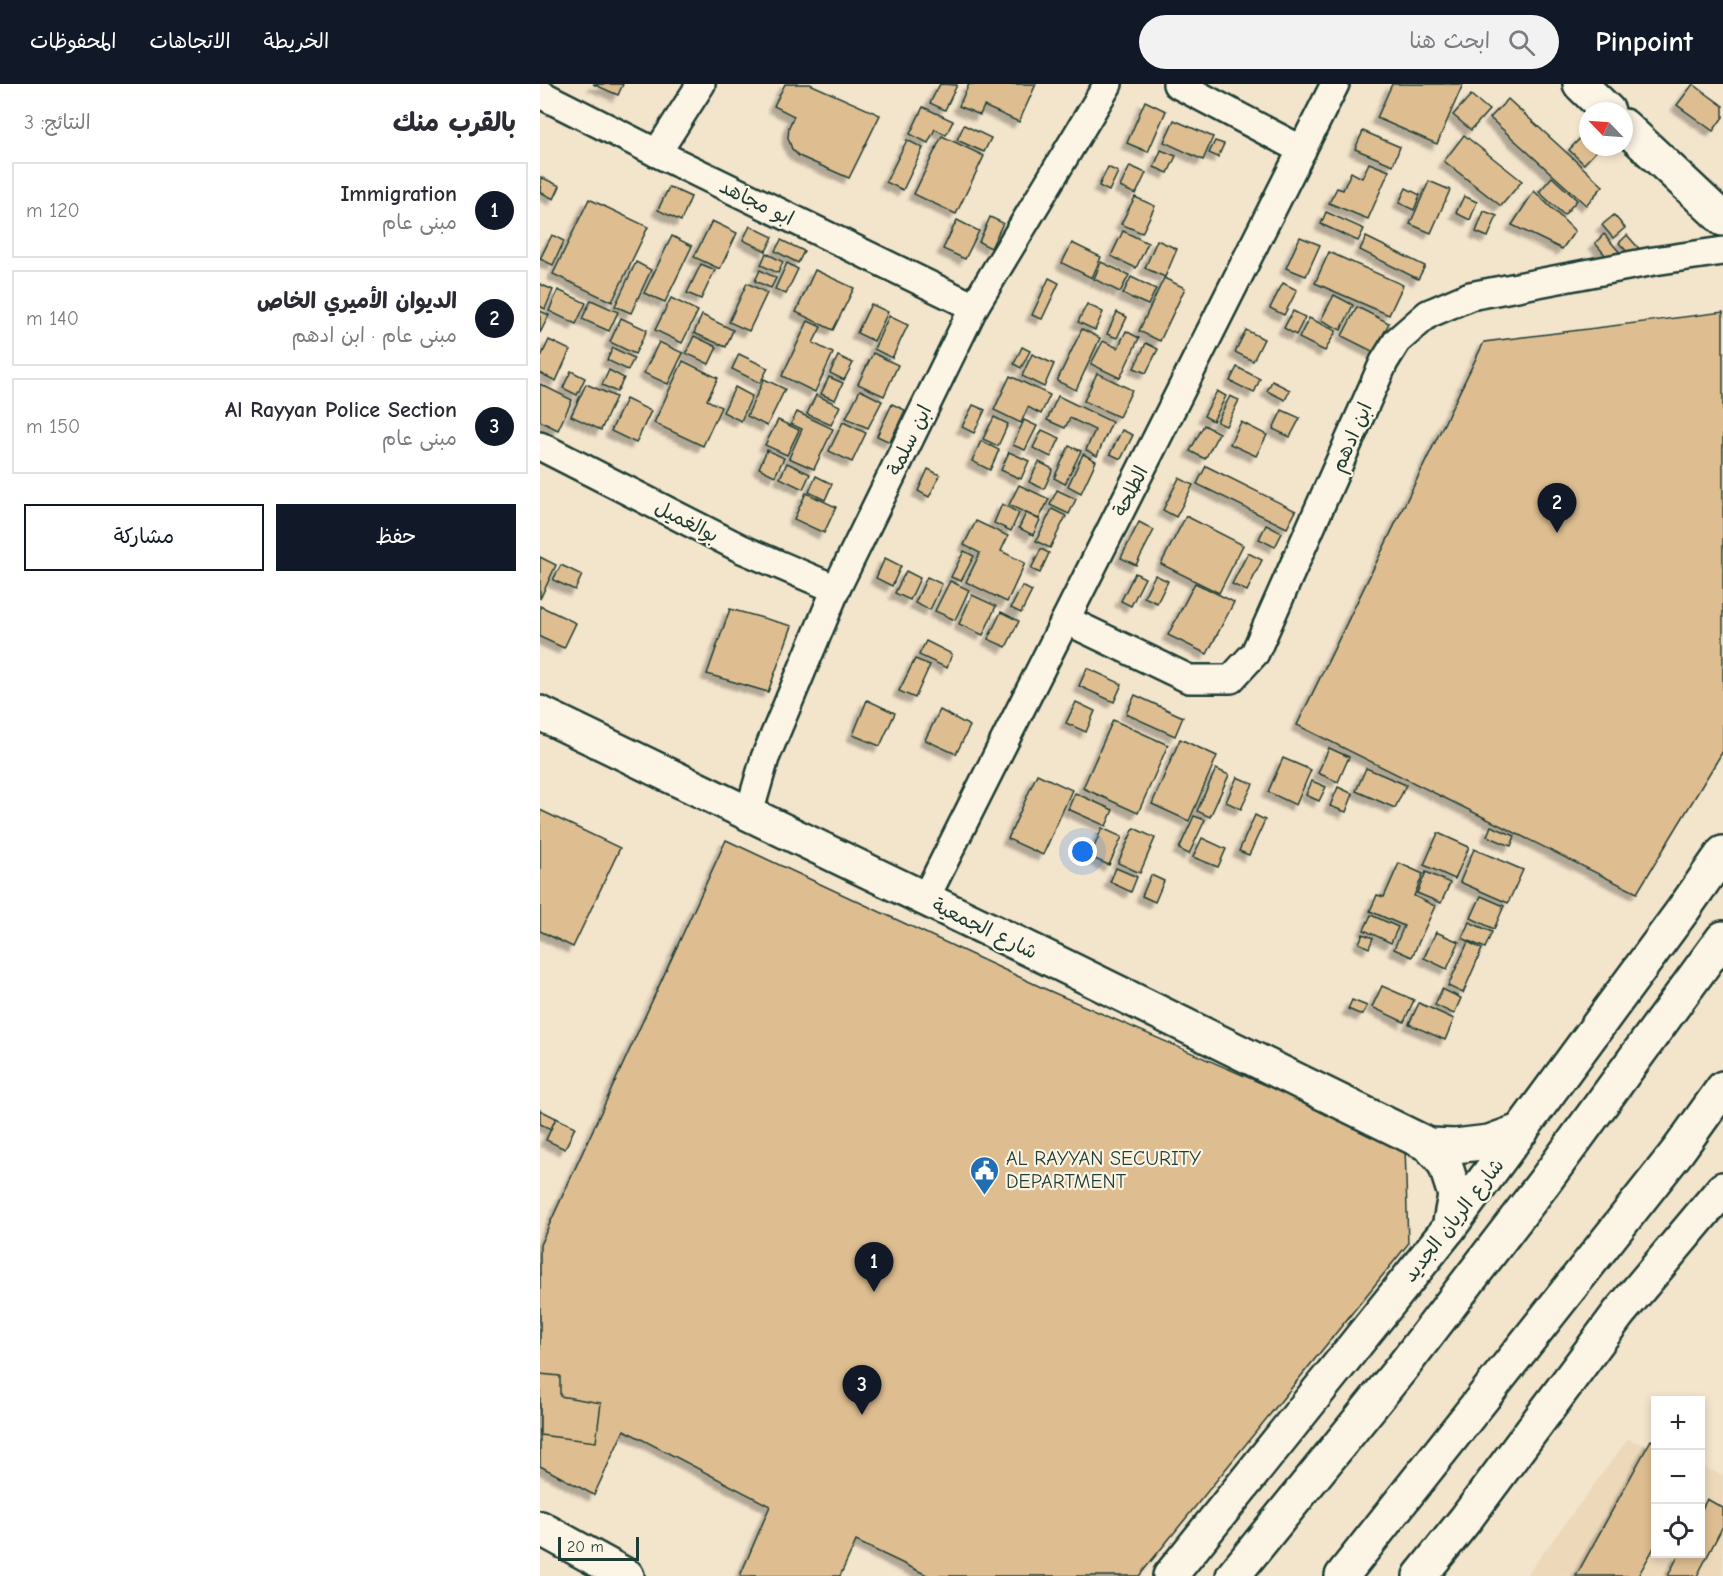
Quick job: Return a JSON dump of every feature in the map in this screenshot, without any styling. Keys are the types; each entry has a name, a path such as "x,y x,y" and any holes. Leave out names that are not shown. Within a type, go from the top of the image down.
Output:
{"main road":[{"path":"1580,84 1599,102"},
{"path":"1633,134 1723,219"},
{"name":"شارع الجمعية","path":"540,713 1428,1145 1445,1164 1455,1195 1449,1228"},
{"name":"شارع الريان الجديد","path":"1170,1576 1449,1228 1723,853"},
{"path":"1233,1576 1404,1365 1545,1181 1723,938"},
{"path":"1342,1576 1678,1151 1723,1088"},
{"name":"شارع الجمعية","path":"1428,1145 1455,1146 1490,1142 1522,1130"},
{"path":"1420,1576 1465,1520 1619,1313 1723,1189"},
{"path":"540,1528 627,1576"},
{"path":"540,1547 593,1576"}],"street":[{"path":"657,153 700,84"},
{"name":"ابن سلمة","path":"749,813 765,758 836,589 974,307 1108,84"},
{"path":"1177,84 1302,150"},
{"name":"الطلحة","path":"926,899 1335,84"},
{"name":"ابو مجاهد","path":"540,94 974,307"},
{"name":"ابن ادهم","path":"1066,620 1189,679 1231,679 1256,653 1384,362 1397,341 1428,314 1470,296 1654,261 1723,251"},
{"name":"بوالغميل","path":"540,446 742,549 836,589"}],"shaded area":[{"path":"1628,1439 1651,1448 1651,1558 1705,1558 1705,1468 1723,1475 1723,1576 1526,1576"}],"building":[{"path":"593,84 623,84 618,95"},
{"path":"785,84 810,84 880,115 849,178 799,156 792,149 788,138 789,127 794,116 774,106"},
{"path":"940,84 957,85 945,110 930,103"},
{"path":"969,84 1036,84 1019,122 984,106 980,115 959,106"},
{"path":"1392,84 1463,84 1437,144 1377,118"},
{"path":"1693,84 1723,106 1723,117 1713,131 1677,105"},
{"path":"1471,95 1489,110 1471,130 1453,115"},
{"path":"1508,99 1603,186 1586,205 1490,118"},
{"path":"1145,101 1166,111 1148,152 1127,143"},
{"path":"923,107 953,121 946,135 935,129 928,143 910,134"},
{"path":"1174,120 1213,137 1203,160 1164,142"},
{"path":"964,125 991,138 984,152 957,140"},
{"path":"1363,131 1400,147 1393,165 1355,149"},
{"path":"1464,135 1522,181 1501,206 1444,161"},
{"path":"942,136 984,156 956,214 914,194"},
{"path":"1579,139 1579,156 1592,156 1584,164 1569,150"},
{"path":"907,140 923,148 903,190 886,182"},
{"path":"1215,141 1224,144 1218,157 1209,153"},
{"path":"1161,150 1176,156 1168,173 1154,167"},
{"path":"1369,163 1389,171 1368,219 1329,203 1337,188 1343,190 1351,172 1362,178"},
{"path":"1130,166 1146,173 1136,194 1120,187"},
{"path":"1108,167 1118,172 1109,191 1099,186"},
{"path":"541,177 560,186 554,199 540,192"},
{"path":"1552,177 1577,200 1564,215 1539,192"},
{"path":"1429,181 1450,190 1431,233 1410,224"},
{"path":"669,187 691,197 681,221 658,210"},
{"path":"1406,188 1420,195 1414,210 1399,203"},
{"path":"1534,191 1575,231 1562,249 1512,225"},
{"path":"1464,196 1477,202 1470,220 1456,213"},
{"path":"1135,197 1155,206 1142,233 1121,224"},
{"path":"589,199 648,227 612,302 553,274"},
{"path":"1484,211 1497,216 1488,237 1476,232"},
{"path":"1326,212 1364,229 1358,241 1321,224"},
{"path":"1614,215 1625,228 1613,238 1602,225"},
{"path":"990,217 1003,223 991,248 979,242"},
{"path":"957,220 979,231 965,259 943,249"},
{"path":"712,221 737,233 720,269 694,257"},
{"path":"750,226 773,237 766,251 743,240"},
{"path":"1123,231 1148,243 1136,268 1111,256"},
{"path":"1604,234 1621,254 1612,263 1595,243"},
{"path":"552,235 564,241 553,265 540,259"},
{"path":"1627,235 1642,252 1634,259 1619,243"},
{"path":"672,236 692,246 665,302 644,293"},
{"path":"1300,237 1320,245 1306,276 1286,268"},
{"path":"1366,237 1425,266 1418,279 1360,250"},
{"path":"781,240 804,251 798,263 775,251"},
{"path":"1157,240 1177,249 1165,277 1145,268"},
{"path":"1072,243 1101,257 1092,278 1062,263"},
{"path":"1329,252 1403,285 1389,315 1315,283"},
{"path":"766,253 783,262 778,273 761,265"},
{"path":"636,262 651,270 631,313 615,306"},
{"path":"1101,262 1129,275 1120,292 1094,279"},
{"path":"787,263 798,269 786,294 775,289"},
{"path":"701,264 715,270 701,299 687,293"},
{"path":"760,270 776,278 771,288 755,281"},
{"path":"815,270 854,288 833,330 796,312"},
{"path":"1131,277 1156,289 1148,305 1123,294"},
{"path":"1049,278 1059,283 1042,319 1032,315"},
{"path":"1164,278 1185,288 1160,341 1139,331"},
{"path":"747,283 767,293 749,331 729,322"},
{"path":"1283,283 1297,290 1284,315 1270,308"},
{"path":"540,284 553,290 545,309 540,306"},
{"path":"558,290 586,303 576,324 549,311"},
{"path":"1334,295 1353,305 1341,330 1321,320"},
{"path":"671,298 698,311 682,343 655,330"},
{"path":"591,300 618,312 609,331 582,319"},
{"path":"871,304 888,312 874,341 857,333"},
{"path":"1087,304 1103,312 1095,330 1078,322"},
{"path":"1357,307 1389,323 1374,352 1342,336"},
{"path":"540,311 549,315 540,333"},
{"path":"1293,311 1305,317 1296,335 1284,328"},
{"path":"1117,312 1127,317 1117,338 1107,334"},
{"path":"1723,312 1723,751 1637,893 1297,725 1484,342"},
{"path":"702,315 733,330 726,347 694,333"},
{"path":"889,316 908,325 892,358 874,349"},
{"path":"621,318 647,330 635,354 610,342"},
{"path":"1309,318 1336,331 1325,351 1299,338"},
{"path":"808,321 821,327 813,343 833,353 815,392 782,376"},
{"path":"1082,329 1100,338 1076,390 1057,381"},
{"path":"1246,330 1264,339 1253,361 1235,352"},
{"path":"1126,331 1139,338 1120,378 1091,364 1103,341 1118,348"},
{"path":"694,336 717,347 709,364 686,353"},
{"path":"549,340 570,350 556,381 540,373 540,359"},
{"path":"659,342 683,353 668,384 644,373"},
{"path":"1146,343 1158,349 1146,373 1134,368"},
{"path":"1022,347 1030,351 1021,368 1014,364"},
{"path":"613,348 634,358 628,370 607,360"},
{"path":"873,353 898,365 884,396 858,384"},
{"path":"739,354 768,368 760,383 732,369"},
{"path":"1032,354 1054,364 1044,387 1022,376"},
{"path":"838,356 853,363 844,380 830,373"},
{"path":"683,361 718,378 707,400 721,407 703,446 654,423"},
{"path":"1237,367 1260,379 1254,393 1230,381"},
{"path":"609,370 624,378 617,392 602,385"},
{"path":"571,371 585,378 577,395 563,388"},
{"path":"1097,373 1132,390 1119,417 1084,401"},
{"path":"1010,376 1050,395 1041,414 1028,407 1021,423 994,410"},
{"path":"829,377 843,383 835,400 821,394"},
{"path":"764,379 785,389 767,426 747,416"},
{"path":"1272,381 1290,390 1285,400 1267,391"},
{"path":"540,384 572,400 558,430 540,421"},
{"path":"586,384 616,397 601,430 571,416"},
{"path":"735,387 752,396 741,421 723,412"},
{"path":"860,390 882,401 868,428 846,418"},
{"path":"1217,391 1226,396 1213,421 1204,416"},
{"path":"816,395 840,406 831,425 807,414"},
{"path":"1058,396 1112,422 1097,456 1086,450 1095,430 1070,418 1065,428 1047,420"},
{"path":"1230,396 1239,400 1226,426 1217,422"},
{"path":"626,399 651,411 636,443 611,431"},
{"path":"892,404 905,410 890,442 877,436"},
{"path":"973,405 985,410 974,433 962,427"},
{"path":"1282,410 1300,418 1290,437 1273,429"},
{"path":"797,412 833,429 814,469 789,458 802,429 791,424"},
{"path":"994,417 1008,424 998,446 983,439"},
{"path":"778,420 799,430 787,455 765,445"},
{"path":"1024,420 1037,426 1025,450 1013,445"},
{"path":"843,422 866,433 852,462 829,451"},
{"path":"1241,422 1267,435 1256,456 1230,444"},
{"path":"1204,425 1219,433 1205,459 1190,451"},
{"path":"1042,430 1060,438 1051,457 1033,448"},
{"path":"1122,430 1133,435 1121,459 1110,454"},
{"path":"981,441 999,450 990,470 972,461"},
{"path":"1069,446 1081,451 1065,484 1054,478"},
{"path":"767,450 784,458 775,476 759,468"},
{"path":"1009,452 1029,461 1021,479 1001,470"},
{"path":"1083,454 1096,461 1081,493 1068,486"},
{"path":"1039,462 1053,469 1044,489 1029,482"},
{"path":"787,463 810,474 803,489 780,478"},
{"path":"1206,466 1296,511 1287,528 1197,484"},
{"path":"928,469 940,475 929,497 918,491"},
{"path":"816,476 832,484 825,500 809,492"},
{"path":"1179,478 1193,485 1176,517 1163,510"},
{"path":"1019,485 1049,499 1039,519 1009,505"},
{"path":"1057,490 1076,499 1069,514 1050,505"},
{"path":"806,493 836,507 824,533 794,519"},
{"path":"1002,504 1019,513 1011,531 994,523"},
{"path":"1052,509 1066,516 1050,548 1036,541"},
{"path":"1026,513 1040,520 1033,535 1019,528"},
{"path":"1186,516 1243,545 1219,593 1161,564"},
{"path":"976,521 1008,536 1001,551 1025,563 1007,602 966,582 980,553 964,545"},
{"path":"1139,522 1154,530 1136,565 1121,558"},
{"path":"1266,525 1282,533 1275,547 1259,539"},
{"path":"1041,549 1049,553 1040,573 1031,569"},
{"path":"964,551 974,556 961,581 951,577"},
{"path":"1248,553 1262,560 1247,591 1232,584"},
{"path":"540,557 556,565 540,599"},
{"path":"885,558 901,566 892,586 876,578"},
{"path":"561,565 582,575 575,590 553,580"},
{"path":"906,571 920,578 910,600 895,593"},
{"path":"1135,573 1145,578 1131,606 1121,601"},
{"path":"1155,575 1168,581 1157,603 1144,597"},
{"path":"927,577 942,584 930,610 915,603"},
{"path":"950,581 969,590 955,620 935,611"},
{"path":"1195,583 1234,602 1207,654 1168,635"},
{"path":"1022,586 1032,591 1021,613 1011,608"},
{"path":"972,595 996,606 983,635 959,624"},
{"path":"540,606 576,623 564,648 540,637"},
{"path":"730,609 792,626 768,692 707,674"},
{"path":"1001,612 1019,621 1006,647 988,639"},
{"path":"926,641 952,654 947,668 919,655"},
{"path":"915,659 930,665 915,698 899,691"},
{"path":"1087,668 1122,684 1114,702 1079,686"},
{"path":"1135,695 1183,717 1175,736 1126,714"},
{"path":"867,700 895,713 880,746 853,735"},
{"path":"1076,702 1095,711 1086,732 1066,723"},
{"path":"940,710 970,726 956,754 925,740"},
{"path":"1113,720 1168,745 1138,813 1083,788"},
{"path":"1180,739 1217,756 1189,821 1152,804"},
{"path":"1329,748 1349,757 1338,782 1318,773"},
{"path":"1283,758 1311,770 1296,805 1268,792"},
{"path":"1366,768 1406,785 1395,808 1356,791"},
{"path":"1216,769 1229,775 1210,817 1197,811"},
{"path":"1037,774 1072,790 1043,855 1008,839"},
{"path":"1237,777 1253,784 1241,809 1226,802"},
{"path":"1312,781 1326,787 1319,801 1306,795"},
{"path":"1338,787 1353,794 1346,812 1330,806"},
{"path":"1075,793 1113,810 1106,826 1068,809"},
{"path":"540,810 620,848 573,947 540,931"},
{"path":"1255,815 1265,820 1249,855 1239,851"},
{"path":"1194,816 1205,820 1189,854 1179,849"},
{"path":"1491,826 1515,836 1511,846 1487,836"},
{"path":"1102,828 1122,837 1109,865 1090,857"},
{"path":"1134,828 1155,838 1140,873 1118,863"},
{"path":"1438,833 1469,847 1455,879 1424,865"},
{"path":"1202,838 1226,849 1218,867 1193,857"},
{"name":"AL RAYYAN SECURITY DEPARTMENT","path":"726,840 1043,988 1405,1146 1408,1244 1139,1576 929,1576 856,1541 840,1576 740,1576 770,1506 624,1430 594,1495 540,1466 540,1245"},
{"path":"1474,849 1523,870 1508,903 1460,882"},
{"path":"1399,863 1423,874 1414,896 1435,906 1412,957 1394,949 1404,926 1370,911 1377,895 1384,897"},
{"path":"1116,868 1137,877 1131,892 1110,882"},
{"path":"1426,872 1450,883 1441,903 1417,893"},
{"path":"1151,875 1164,881 1155,902 1142,896"},
{"path":"1481,896 1504,906 1494,929 1471,918"},
{"path":"1371,915 1398,927 1391,943 1364,930"},
{"path":"1469,922 1492,932 1485,948 1462,938"},
{"path":"1436,932 1459,942 1447,969 1424,958"},
{"path":"1363,934 1373,938 1369,948 1359,943"},
{"path":"1468,942 1482,949 1463,993 1448,986"},
{"path":"1382,986 1414,1000 1404,1022 1372,1007"},
{"path":"1442,989 1461,998 1454,1014 1435,1005"},
{"path":"1352,1000 1367,1006 1362,1015 1348,1009"},
{"path":"1419,1003 1454,1019 1445,1040 1409,1024"},
{"path":"540,1110 556,1118 551,1129 540,1124"},
{"path":"556,1118 575,1127 565,1149 546,1140"},
{"path":"540,1374 560,1376 560,1396 601,1403 596,1442 540,1435"},
{"path":"1651,1440 1651,1553 1638,1576 1576,1576"},
{"path":"1707,1499 1723,1508 1723,1526 1697,1576 1668,1576 1677,1558 1705,1558 1705,1503"}],"place":[{"name":"الديوان الأميري الخاص","path":"1557,533"},
{"name":"AL RAYYAN SECURITY DEPARTMENT","path":"985,1196"},
{"name":"Immigration","path":"874,1292"},
{"name":"Al Rayyan Police Section","path":"862,1415"}]}
